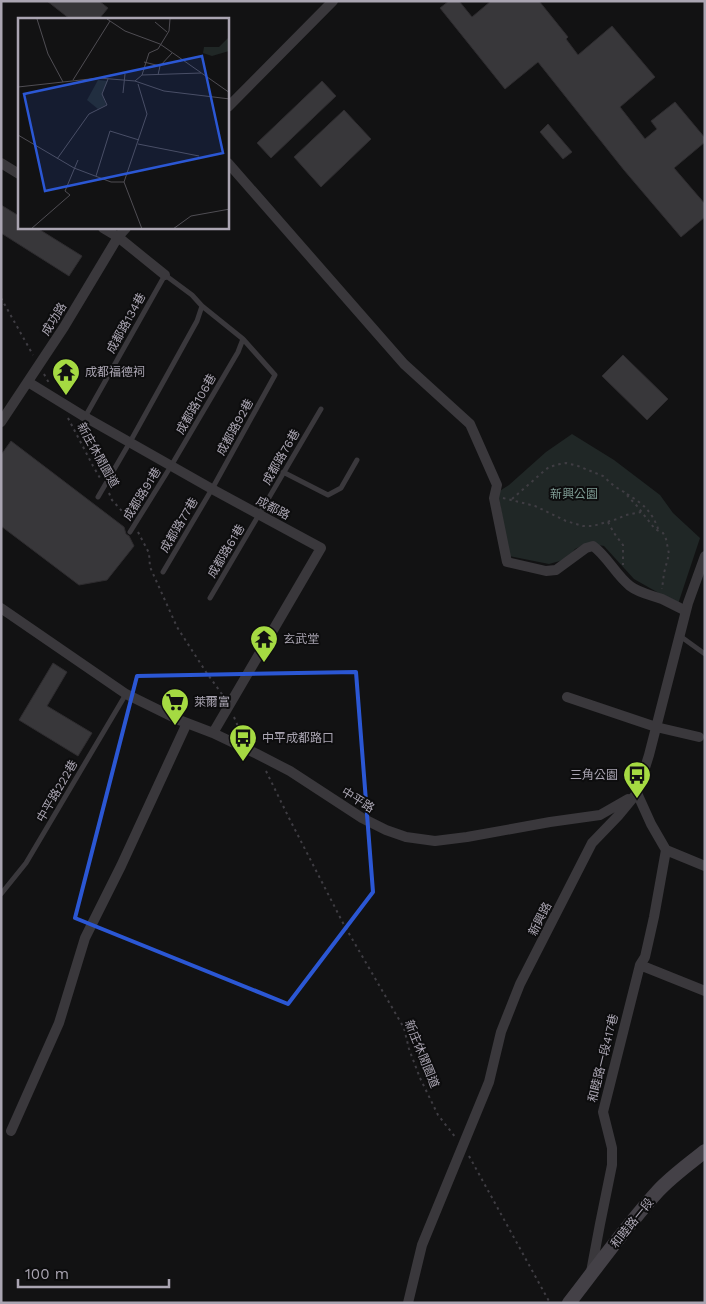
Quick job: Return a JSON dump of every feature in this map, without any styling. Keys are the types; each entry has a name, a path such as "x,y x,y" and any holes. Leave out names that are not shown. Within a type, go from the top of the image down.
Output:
{"street":[{"path":"229,106 334,1"},
{"path":"1,163 18,173"},
{"path":"229,164 404,364 470,424 498,485 494,498 507,562 546,571 556,570 586,548 593,546 602,552 630,586 686,611"},
{"path":"105,229 118,237 165,275"},
{"name":"成功路","path":"1,422 40,365 118,237 125,229"},
{"name":"成都路","path":"28,382 171,466 321,548 213,732"},
{"name":"新興路","path":"408,1303 422,1245 489,1082 501,1032 520,984 592,843 637,793 644,776 686,611 705,556"},
{"name":"中平路","path":"1,608 126,694 179,720 213,732 257,754 290,771 362,818 386,830 406,837 435,841 467,838 550,822 600,815 637,793"},
{"path":"567,696 656,727 699,737"},
{"path":"11,1131 59,1024 85,938 121,866 187,723"},
{"path":"637,793 651,824 666,850 704,864"},
{"name":"和睦路一段417巷","path":"591,1275 612,1165 612,1148 602,1112 640,965 645,957 666,850"},
{"path":"640,965 705,990"},
{"name":"和睦路一段","path":"569,1303 659,1190 705,1151"}],"lane":[{"name":"成都路134巷","path":"85,417 165,275"},
{"path":"165,275 192,295 202,306 242,339"},
{"path":"98,497 197,321 202,306"},
{"name":"成都路106巷","path":"171,466 238,352 242,339"},
{"name":"成都路92巷","path":"212,489 275,375 242,339"},
{"name":"成都路76巷","path":"259,515 321,409"},
{"path":"283,472 328,496 341,488 357,460"},
{"name":"成都路91巷","path":"130,532 171,466"},
{"name":"成都路77巷","path":"163,572 212,489"},
{"name":"成都路61巷","path":"210,598 259,515"},
{"path":"680,636 705,654"},
{"name":"中平路222巷","path":"1,894 26,863 126,694"}],"path":[{"name":"新庄休閒園道","path":"1,298 40,365 92,466 105,485 112,500 135,525 149,552 150,567 177,626 229,705 247,749"},
{"path":"512,499 544,471 554,465 566,463 603,476 614,486 647,508 659,531"},
{"path":"624,492 655,529 663,533 666,539 669,554 660,599"},
{"path":"494,498 512,499 535,506 566,521 583,526 592,526 642,512"},
{"path":"608,522 623,545 623,570 621,577"},
{"name":"新庄休閒園道","path":"257,754 344,925 404,1028 409,1049 420,1078 438,1115 463,1145 478,1176 550,1303"}],"highlighted area":[{"path":"356,672 373,892 288,1004 75,918 137,676"}],"green space":[{"name":"新興公園","path":"572,434 614,460 660,495 673,513 700,538 678,604 634,579 604,546 587,543 575,549 567,559 549,564 509,556 498,492 509,485 546,452"}],"building":[{"path":"47,1 99,1 108,8 100,18 69,18"},
{"path":"449,1 459,1 472,17 491,1 539,1 568,37 566,39 578,55 612,26 655,77 620,107 645,139 657,129 651,121 675,102 705,138 705,142 674,168 705,204 705,217 681,237 624,170 538,62 505,89 440,8"},
{"path":"322,81 336,96 271,158 257,143"},
{"path":"344,110 371,139 321,187 294,157"},
{"path":"548,124 572,152 563,159 540,132"},
{"path":"1,205 18,215 18,229 39,229 82,256 69,276 1,233"},
{"path":"623,355 668,399 647,420 602,376"},
{"path":"11,441 124,527 134,546 107,580 79,585 1,526 1,455"},
{"path":"53,663 67,672 47,706 92,733 78,756 19,720"}],"place":[{"name":"成都福德祠","path":"66,396"},
{"name":"玄武堂","path":"264,663"},
{"name":"萊爾富","path":"175,726"},
{"name":"中平成都路口","path":"243,762"},
{"name":"三角公園","path":"637,799"}]}
